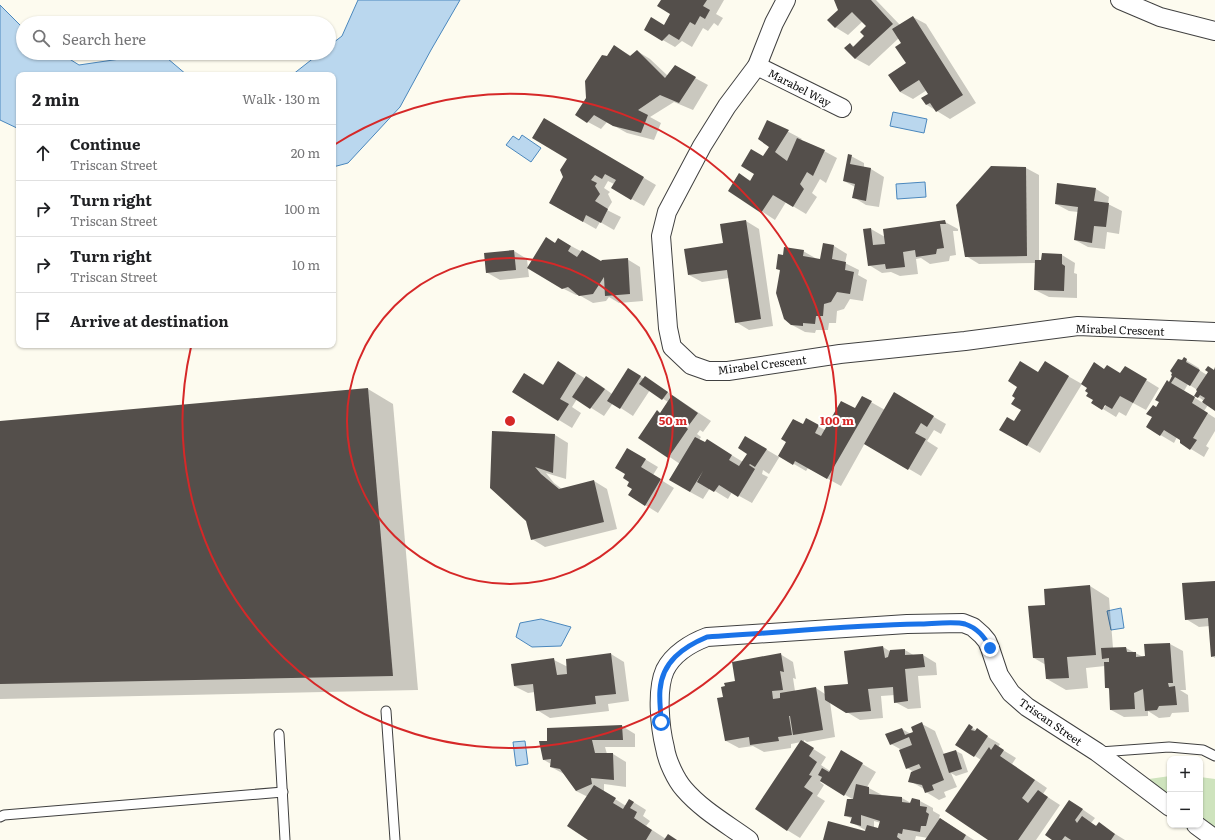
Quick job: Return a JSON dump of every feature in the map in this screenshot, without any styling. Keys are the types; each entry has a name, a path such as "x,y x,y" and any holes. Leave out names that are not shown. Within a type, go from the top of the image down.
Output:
{"street":[{"name":"Mirabel Crescent","path":"786,0 774,23 757,66 727,106 702,146 667,212 661,236 668,328 672,347 691,365 708,371 728,371 840,354 965,341 1078,326 1215,332"},
{"path":"1120,0 1160,17 1215,31"},
{"name":"Marabel Way","path":"757,66 842,108"},
{"name":"Triscan Street","path":"749,840 702,807 683,789 670,764 665,748 661,722 660,690 665,671 671,661 690,644 707,637 907,624 963,623 973,627 987,641 998,675 1011,693 1027,707 1097,752 1167,805"},
{"path":"1200,828 1215,839"}],"lane":[{"path":"386,710 395,840"},
{"path":"279,734 285,840"},
{"path":"1097,752 1169,746 1203,750 1215,756"},
{"path":"0,817 283,792"}],"green space":[{"path":"1167,776 1167,815 1142,798 1149,779"},
{"path":"1203,777 1215,779 1215,840 1203,840 1185,828 1203,828"}],"water":[{"path":"358,0 460,0 400,107 348,163 336,166 336,72 296,72 311,60 336,60 336,41 342,36"},
{"path":"0,5 16,21 16,60 71,60 79,65 113,60 169,60 183,72 16,72 16,128 0,120"},
{"path":"893,112 927,119 924,133 890,126"},
{"path":"522,135 541,148 531,162 506,145 513,136 519,140"},
{"path":"925,182 926,197 897,199 896,184"},
{"path":"1121,608 1124,628 1111,630 1107,611"},
{"path":"541,619 571,627 561,646 532,647 516,637 520,623"},
{"path":"525,741 528,764 516,766 513,742"}],"building":[{"path":"661,0 707,0 703,6 710,10 705,19 700,16 695,25 690,22 679,40 669,34 662,41 644,30 651,17 664,25 670,14 657,6"},
{"path":"834,0 871,0 893,24 855,59 844,48 850,43 853,47 864,36 860,32 866,26 852,12 835,28 827,20 838,10"},
{"path":"913,16 963,95 936,112 930,103 926,105 921,98 928,94 919,80 900,92 888,75 906,63 895,47 901,43 892,29"},
{"path":"614,45 630,56 637,50 665,78 675,65 696,77 679,103 660,95 638,110 648,115 641,133 613,126 594,115 587,123 575,115 586,98 585,81 602,55 607,56"},
{"path":"544,118 644,177 631,200 611,188 616,180 605,174 602,179 595,175 591,180 597,183 595,186 600,194 595,201 608,209 601,223 586,215 583,222 549,203 563,177 560,170 567,159 532,138"},
{"path":"767,120 789,130 775,152 787,161 797,138 825,150 813,176 807,172 800,184 804,189 793,207 773,195 761,213 728,191 739,173 750,181 754,174 741,166 751,149 763,156 769,147 758,139"},
{"path":"848,154 852,155 850,164 871,168 866,201 852,198 855,184 843,181"},
{"path":"991,166 1026,167 1027,256 965,257 956,205"},
{"path":"1057,183 1096,188 1094,201 1109,203 1106,227 1094,226 1092,243 1074,240 1078,207 1055,204"},
{"path":"746,220 761,319 735,323 727,270 688,275 684,249 723,243 720,224"},
{"path":"945,220 946,224 940,224 944,248 937,249 936,254 916,257 915,250 903,252 905,267 886,269 885,264 868,266 863,229 871,228 873,245 885,244 883,229"},
{"path":"546,237 555,243 558,238 571,246 568,251 577,257 582,250 601,261 628,258 630,294 605,296 604,277 593,294 579,296 568,287 562,289 527,268"},
{"path":"823,243 834,245 832,259 846,262 845,270 854,272 850,294 837,292 831,302 824,304 823,316 816,316 815,324 803,323 803,326 791,325 784,319 776,293 780,270 776,269 778,254 783,255 784,247 804,250 803,256 820,259"},
{"path":"514,250 516,270 486,273 484,253"},
{"path":"1042,253 1062,254 1062,264 1065,266 1064,291 1034,290 1035,260 1041,260"},
{"path":"1184,357 1187,359 1186,362 1200,370 1190,386 1175,377 1171,383 1195,397 1192,403 1208,413 1193,438 1197,440 1190,450 1180,443 1180,440 1164,430 1160,436 1146,427 1152,417 1146,414 1153,405 1156,407 1159,402 1155,400 1167,380 1169,382 1172,376 1170,371 1178,359 1182,360"},
{"path":"558,361 576,373 560,399 569,404 558,421 512,392 524,373 543,385"},
{"path":"1020,361 1038,372 1045,361 1069,376 1027,446 999,430 1007,417 1014,421 1021,410 1011,404 1015,398 1012,396 1017,387 1008,381"},
{"path":"1094,362 1104,369 1107,365 1120,373 1125,366 1147,379 1133,403 1120,396 1112,409 1105,405 1102,410 1091,403 1093,400 1086,396 1088,393 1085,391 1087,388 1081,384"},
{"path":"1208,366 1214,370 1215,367 1215,411 1202,402 1205,398 1200,395 1198,398 1194,396 1197,391 1196,390 1208,372 1205,370"},
{"path":"628,368 641,376 620,409 607,401"},
{"path":"586,376 605,389 590,409 572,397"},
{"path":"645,376 668,392 662,400 639,384"},
{"path":"368,388 393,676 0,684 0,421"},
{"path":"894,392 934,416 927,427 921,423 915,433 926,439 908,470 864,444"},
{"path":"672,395 698,413 689,425 687,423 685,426 688,429 668,458 638,438 657,410 660,413"},
{"path":"862,396 872,401 827,479 795,461 793,465 778,456 786,442 781,439 793,419 803,424 806,418 819,425 815,433 821,436 841,401 855,408"},
{"path":"492,431 555,434 553,473 535,467 559,489 594,480 604,522 531,540 526,521 490,488"},
{"path":"745,436 767,449 755,467 750,464 749,465 755,469 738,497 719,485 714,492 697,482 703,471 690,492 669,480 695,437 705,442 707,439 732,455 729,460 739,466 747,454 738,448"},
{"path":"627,448 646,459 641,467 661,479 645,506 628,495 632,489 627,486 629,482 623,478 625,474 615,468"},
{"path":"1215,581 1215,656 1211,657 1208,618 1185,620 1182,583"},
{"path":"1090,585 1096,655 1067,657 1069,678 1046,679 1044,658 1033,658 1028,606 1045,605 1044,589"},
{"path":"1170,643 1173,683 1168,683 1169,687 1175,686 1177,705 1159,706 1157,710 1145,711 1143,689 1134,693 1135,709 1110,710 1109,688 1105,688 1104,662 1109,662 1109,658 1102,659 1101,648 1126,647 1127,652 1136,652 1136,657 1145,656 1144,644"},
{"path":"883,646 885,658 888,657 890,650 905,649 905,655 923,654 925,667 905,669 908,701 894,703 893,687 868,689 871,711 846,713 825,700 824,686 848,684 844,651"},
{"path":"611,653 616,694 595,696 596,704 536,711 533,684 514,686 511,664 554,658 557,675 567,674 566,659"},
{"path":"781,653 784,672 780,671 783,690 772,691 773,699 780,698 780,693 816,687 823,730 793,735 789,716 792,735 778,737 779,741 750,745 749,737 725,741 717,698 723,697 721,687 725,686 724,683 735,681 732,662"},
{"path":"922,722 944,780 932,785 934,790 925,793 922,785 908,782 911,772 921,768 919,764 906,769 899,750 912,745 909,737 890,745 885,734 902,728 905,735 913,732 911,727"},
{"path":"969,724 973,727 971,730 975,731 977,728 988,736 974,757 955,745"},
{"path":"622,725 623,740 592,740 595,753 613,753 614,780 591,778 592,784 576,791 560,769 550,767 551,759 543,760 539,741 547,741 547,728"},
{"path":"801,740 814,748 809,756 817,762 809,775 812,776 804,787 813,793 787,831 755,809"},
{"path":"995,744 1004,750 1000,756 1035,780 1022,798 1028,803 1038,790 1048,797 1018,840 988,840 945,811 989,747 991,750"},
{"path":"841,750 863,763 844,796 820,781 822,777 818,775 822,768 829,772"},
{"path":"956,750 962,769 949,773 943,754"},
{"path":"856,784 869,787 869,794 902,797 902,802 910,803 912,798 920,800 920,806 927,807 926,812 929,814 926,826 921,826 920,832 903,829 902,834 898,833 897,837 901,840 823,840 828,821 865,831 867,825 878,828 880,821 861,815 861,826 850,823 852,817 844,816 847,799 853,799"},
{"path":"594,785 616,798 613,803 623,809 629,799 634,802 630,808 637,812 634,818 652,830 646,840 588,840 567,826"},
{"path":"1069,800 1083,809 1075,820 1077,823 1082,816 1096,826 1099,822 1115,834 1111,840 1071,840 1065,836 1062,840 1052,840 1045,835"},
{"path":"940,818 966,835 963,840 925,840"},
{"path":"668,834 677,840 664,840"}],"route":[{"path":"661,722 660,690 665,671 671,661 690,644 707,637 907,624 963,623 973,627 982,635 990,648"}]}
